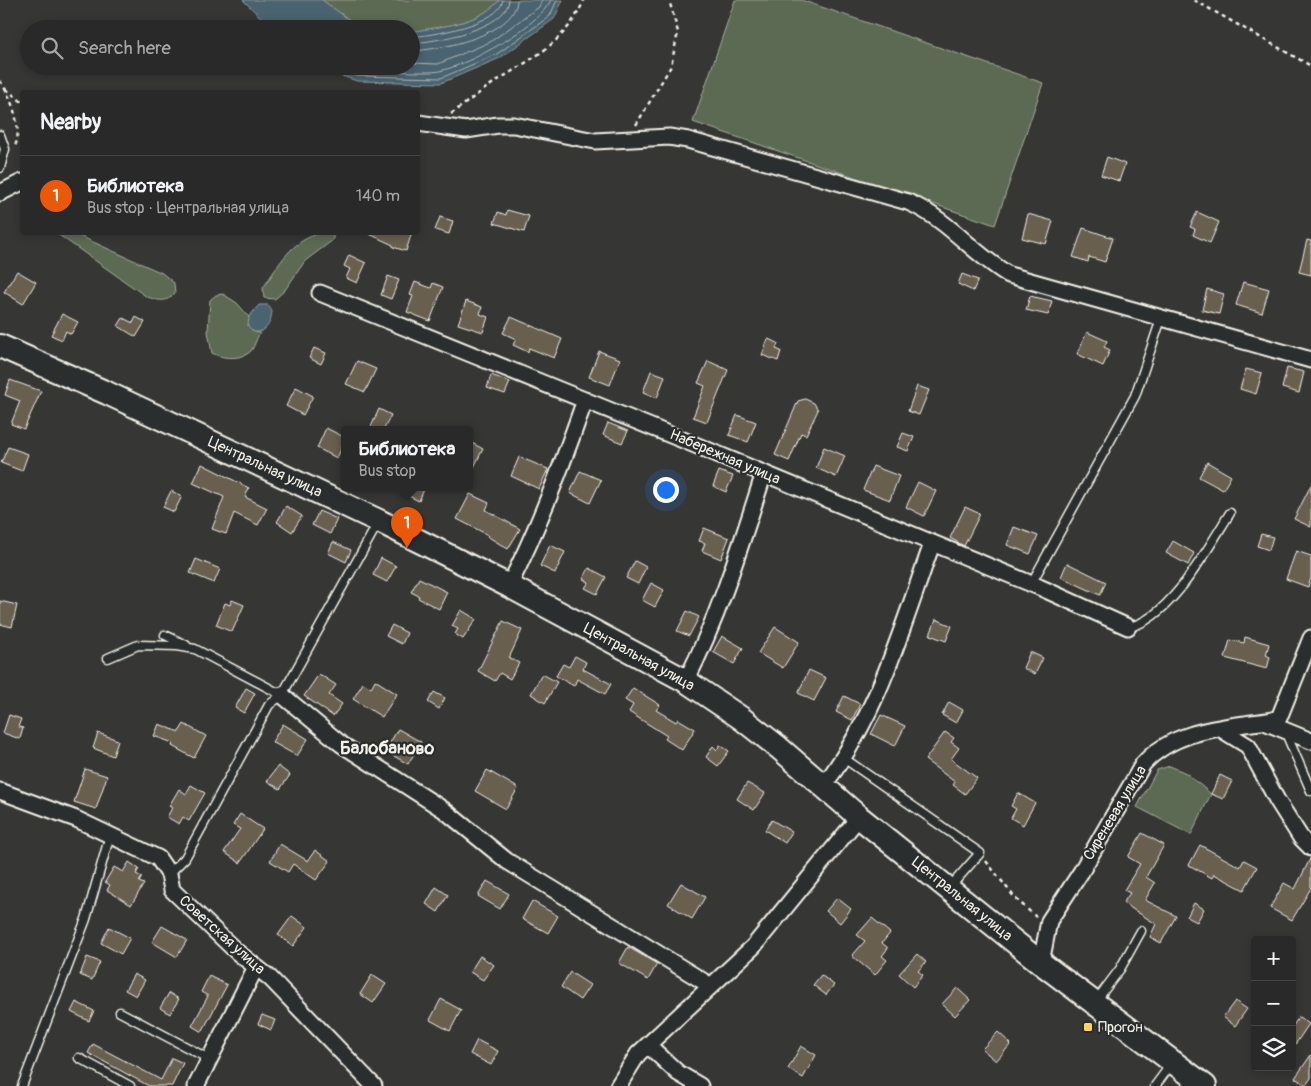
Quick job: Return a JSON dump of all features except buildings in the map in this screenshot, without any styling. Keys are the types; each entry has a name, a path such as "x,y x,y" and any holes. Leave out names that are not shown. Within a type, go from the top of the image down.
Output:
{"main road":[{"name":"Центральная улица","path":"0,346 107,393 379,521 509,586 686,680 741,718 859,817 1041,963 1205,1086"}],"street":[{"path":"420,123 466,130 498,125 514,125 595,141 669,137 688,140 908,202 939,218 990,263 1009,275 1311,360"},
{"path":"0,193 20,183"},
{"name":"Набережная улица","path":"320,293 764,473 1031,584 1128,627"},
{"path":"509,586 538,529 584,400"},
{"path":"686,680 714,622 764,473"},
{"path":"824,786 845,759 874,701 932,544"},
{"path":"1267,723 1280,718 1311,638"},
{"path":"282,696 342,744 444,810 508,861 711,986"},
{"path":"1267,723 1311,741"},
{"name":"Сиреневая улица","path":"1041,963 1048,928 1058,904 1081,872 1143,764 1155,750 1169,743 1219,728 1267,723"},
{"path":"1219,728 1248,746 1277,800 1301,838 1311,848"},
{"name":"Советская улица","path":"0,792 76,819 158,858 169,874 172,890 270,978 374,1086"},
{"path":"618,1086 633,1061 648,1045 753,947 859,817"},
{"path":"196,1086 211,1060 256,967"},
{"path":"648,1045 678,1073 700,1086"}],"lane":[{"path":"0,135 5,149 2,165"},
{"path":"1031,584 1138,390 1161,319"},
{"path":"1128,627 1135,626 1160,609 1183,588 1230,513"},
{"path":"169,874 185,858 270,705 282,696 379,521"},
{"path":"165,635 282,696"},
{"path":"108,658 138,645 177,646 195,649"},
{"path":"1284,730 1311,791"},
{"path":"845,759 980,853 949,889"},
{"path":"22,1086 86,919 110,835"},
{"path":"1095,1003 1120,969 1141,931"},
{"path":"120,1012 211,1060"},
{"path":"79,1058 130,1086"},
{"path":"1155,1086 1173,1062"}],"path":[{"path":"435,125 496,82 531,62 554,43 576,19 584,0"},
{"path":"627,139 671,66 678,32 669,0"},
{"path":"1194,0 1311,66"},
{"path":"0,81 5,88 20,100"},
{"path":"2,165 16,145 17,138 17,126 5,88"},
{"path":"980,853 1015,898 1048,928"}],"green space":[{"path":"322,0 500,0 491,8 470,20 420,30 420,20 350,20"},
{"path":"735,0 801,0 1043,83 995,225 693,122"},
{"path":"59,235 77,235 162,273 174,283 175,293 166,300 147,297"},
{"path":"315,235 333,235 333,240 305,261 285,290 275,299 264,298 263,288 281,262 293,248"},
{"path":"223,294 237,303 249,317 248,326 254,332 260,333 254,347 243,356 227,357 212,353 208,332 210,300 216,295"},
{"path":"1170,766 1186,773 1211,794 1191,835 1137,807 1157,770"}],"water":[{"path":"243,0 322,0 350,20 264,20"},
{"path":"500,0 563,0 554,19 500,58 441,83 357,81 339,75 420,75 420,30 470,20 490,9"},
{"path":"259,305 268,305 272,311 268,326 262,331 254,332 248,326 249,317"}],"place":[{"name":"Библиотека","path":"407,548"},
{"name":"Прогон","path":"1088,1027"}],"district":[{"name":"Балобаново","path":"387,748"}]}
